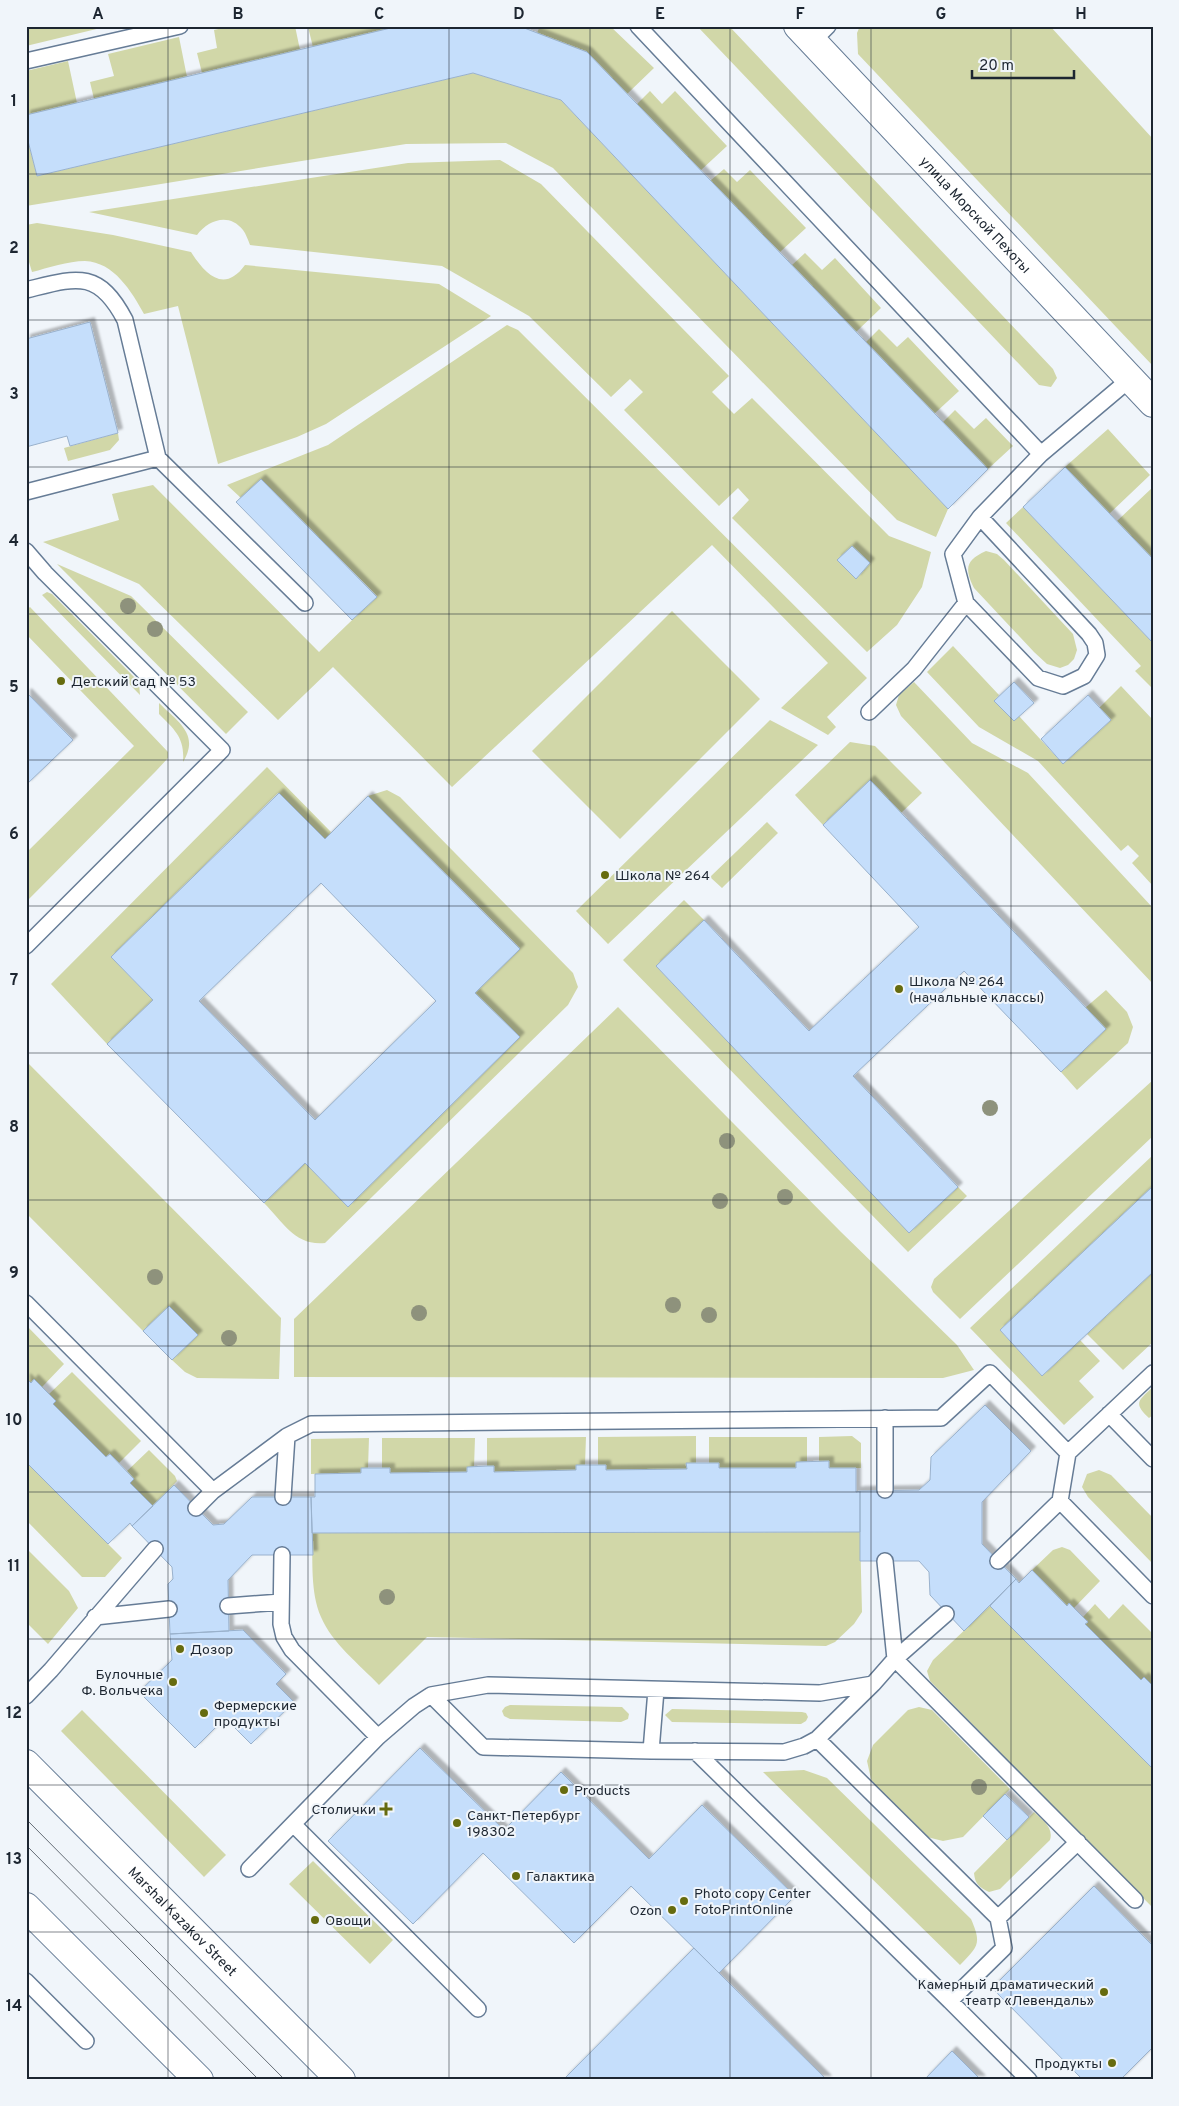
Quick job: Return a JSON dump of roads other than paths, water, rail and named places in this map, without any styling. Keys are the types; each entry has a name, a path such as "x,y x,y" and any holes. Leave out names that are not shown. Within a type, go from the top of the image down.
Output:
{"street":[{"name":"улица Морской Пехоты","path":"812,31 1153,403"},
{"name":"Marshal Kazakov Street","path":"26,1764 341,2080"},
{"path":"26,1906 198,2080"}],"lane":[{"path":"26,61 162,28 180,26"},
{"path":"638,26 1041,454"},
{"path":"26,290 69,279 84,280 104,290 116,303 125,320 158,458 305,603"},
{"path":"980,517 1089,634 1095,643 1097,655 1084,676 1063,686 1038,678 966,603 953,554 980,517 1041,454 1130,379"},
{"path":"26,492 158,458"},
{"path":"26,551 45,573 222,750 26,946"},
{"path":"869,712 914,669 966,603"},
{"path":"26,1303 213,1491"},
{"path":"196,1508 213,1491 287,1436 311,1424 941,1418 990,1373 1068,1453"},
{"path":"998,1562 1060,1501 1068,1453 1153,1373"},
{"path":"1109,1414 1153,1458"},
{"path":"885,1418 885,1490"},
{"path":"283,1497 287,1436"},
{"path":"1060,1501 1153,1596"},
{"path":"26,1696 51,1670 155,1549"},
{"path":"282,1555 281,1624 284,1637 292,1650 378,1737"},
{"path":"886,1561 896,1659 1135,1900"},
{"path":"228,1606 281,1602"},
{"path":"95,1617 170,1609"},
{"path":"431,1695 483,1747 784,1752 804,1746 817,1739 896,1659 946,1614"},
{"path":"249,1869 378,1737 414,1706 431,1695 488,1685 820,1693 873,1684"},
{"path":"651,1751 656,1690"},
{"path":"817,1739 998,1918 1004,1948 950,2001"},
{"path":"696,1751 1029,2080"},
{"path":"293,1824 478,2009"},
{"path":"998,1918 1078,1842"},
{"path":"26,1981 86,2041"}],"tram line":[{"path":"26,1819 285,2080"},
{"path":"26,1845 259,2080"}],"place":[{"name":"Детский сад № 53","path":"61,681"},
{"name":"Школа № 264","path":"605,875"},
{"name":"Школа № 264 (начальные классы)","path":"899,989"},
{"name":"Дозор","path":"180,1649"},
{"name":"Булочные Ф. Вольчека","path":"173,1682"},
{"name":"Фермерские продукты","path":"204,1713"},
{"name":"Products","path":"564,1790"},
{"name":"Столички","path":"386,1809"},
{"name":"Санкт-Петербург 198302","path":"457,1823"},
{"name":"Галактика","path":"516,1876"},
{"name":"Photo copy Center FotoPrintOnline","path":"684,1901"},
{"name":"Ozon","path":"672,1910"},
{"name":"Овощи","path":"315,1920"},
{"name":"Камерный драматический театр «Левендаль»","path":"1104,1992"},
{"name":"Продукты","path":"1112,2063"}]}
